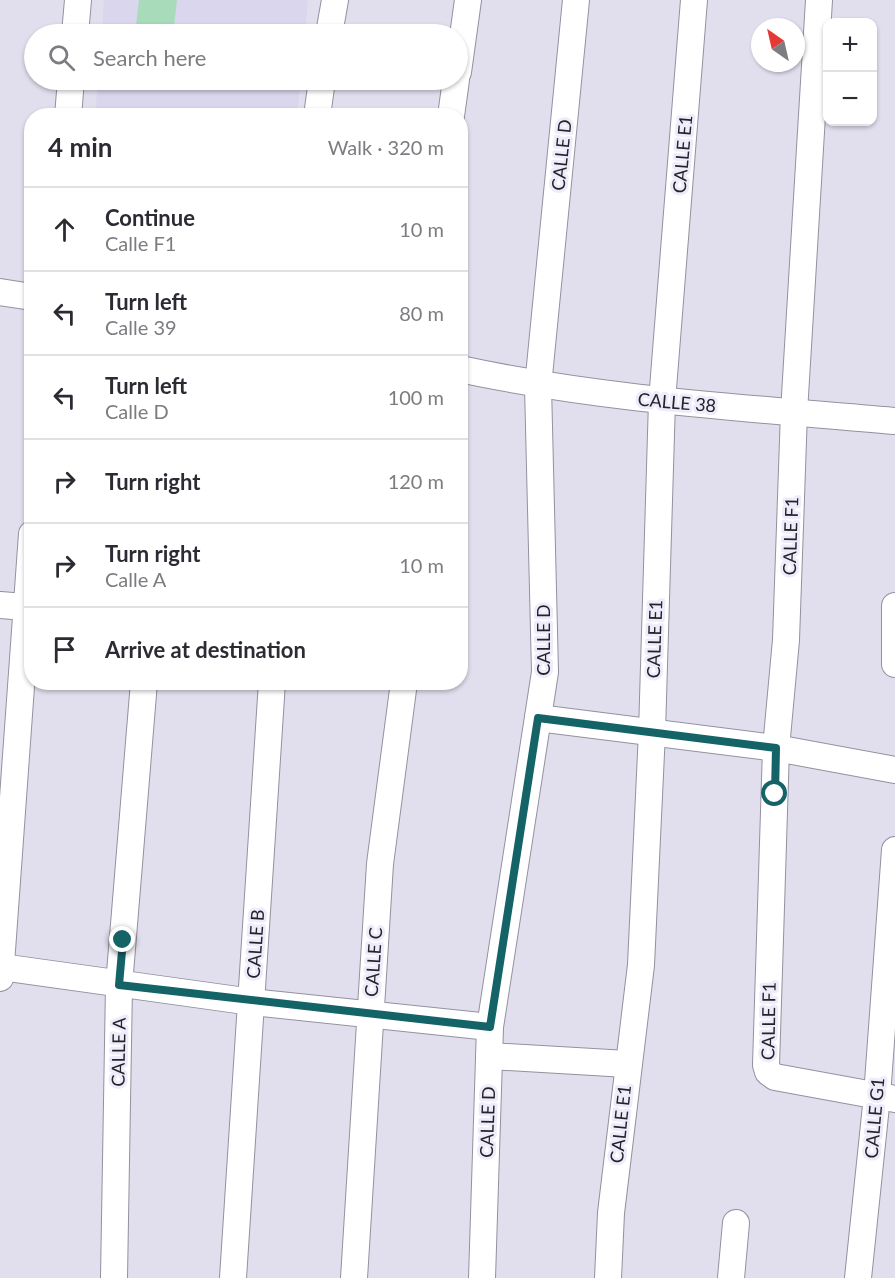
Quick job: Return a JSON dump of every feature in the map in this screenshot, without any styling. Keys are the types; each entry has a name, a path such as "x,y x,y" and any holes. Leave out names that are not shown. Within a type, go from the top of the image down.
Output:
{"street":[{"path":"76,24 78,0"},
{"path":"330,24 334,0"},
{"path":"465,24 468,0"},
{"name":"CALLE D","path":"482,1278 490,1027 545,672 538,386 576,0"},
{"name":"CALLE E1","path":"608,1278 611,1213 627,1064 641,965 652,732 662,401 694,0"},
{"name":"CALLE F1","path":"819,0 794,412 786,640 776,748 766,1065 768,1072 775,1077 886,1097"},
{"path":"69,108 70,90"},
{"path":"318,108 321,90"},
{"path":"452,108 455,90"},
{"path":"0,292 24,296"},
{"name":"CALLE 38","path":"468,371 538,386 662,401 895,420"},
{"path":"0,605 24,607"},
{"path":"895,606 893,648 895,664"},
{"path":"24,620 2,914 1,973 490,1027"},
{"name":"CALLE A","path":"114,1278 119,985 143,690"},
{"name":"CALLE B","path":"233,1278 272,690"},
{"name":"CALLE C","path":"354,1278 380,864 403,690"},
{"path":"538,718 776,748 895,770"},
{"name":"CALLE G1","path":"858,1278 886,1097 895,850"},
{"path":"489,1056 627,1064"},
{"path":"732,1278 736,1223"}],"shaded area":[{"path":"104,0 308,0 306,24 103,24"},
{"path":"97,90 300,90 298,108 96,108"}],"green space":[{"path":"139,0 177,0 174,24 136,24"}],"route":[{"path":"123,940 119,985 252,1002 490,1027 538,718 776,748 775,794"}]}
